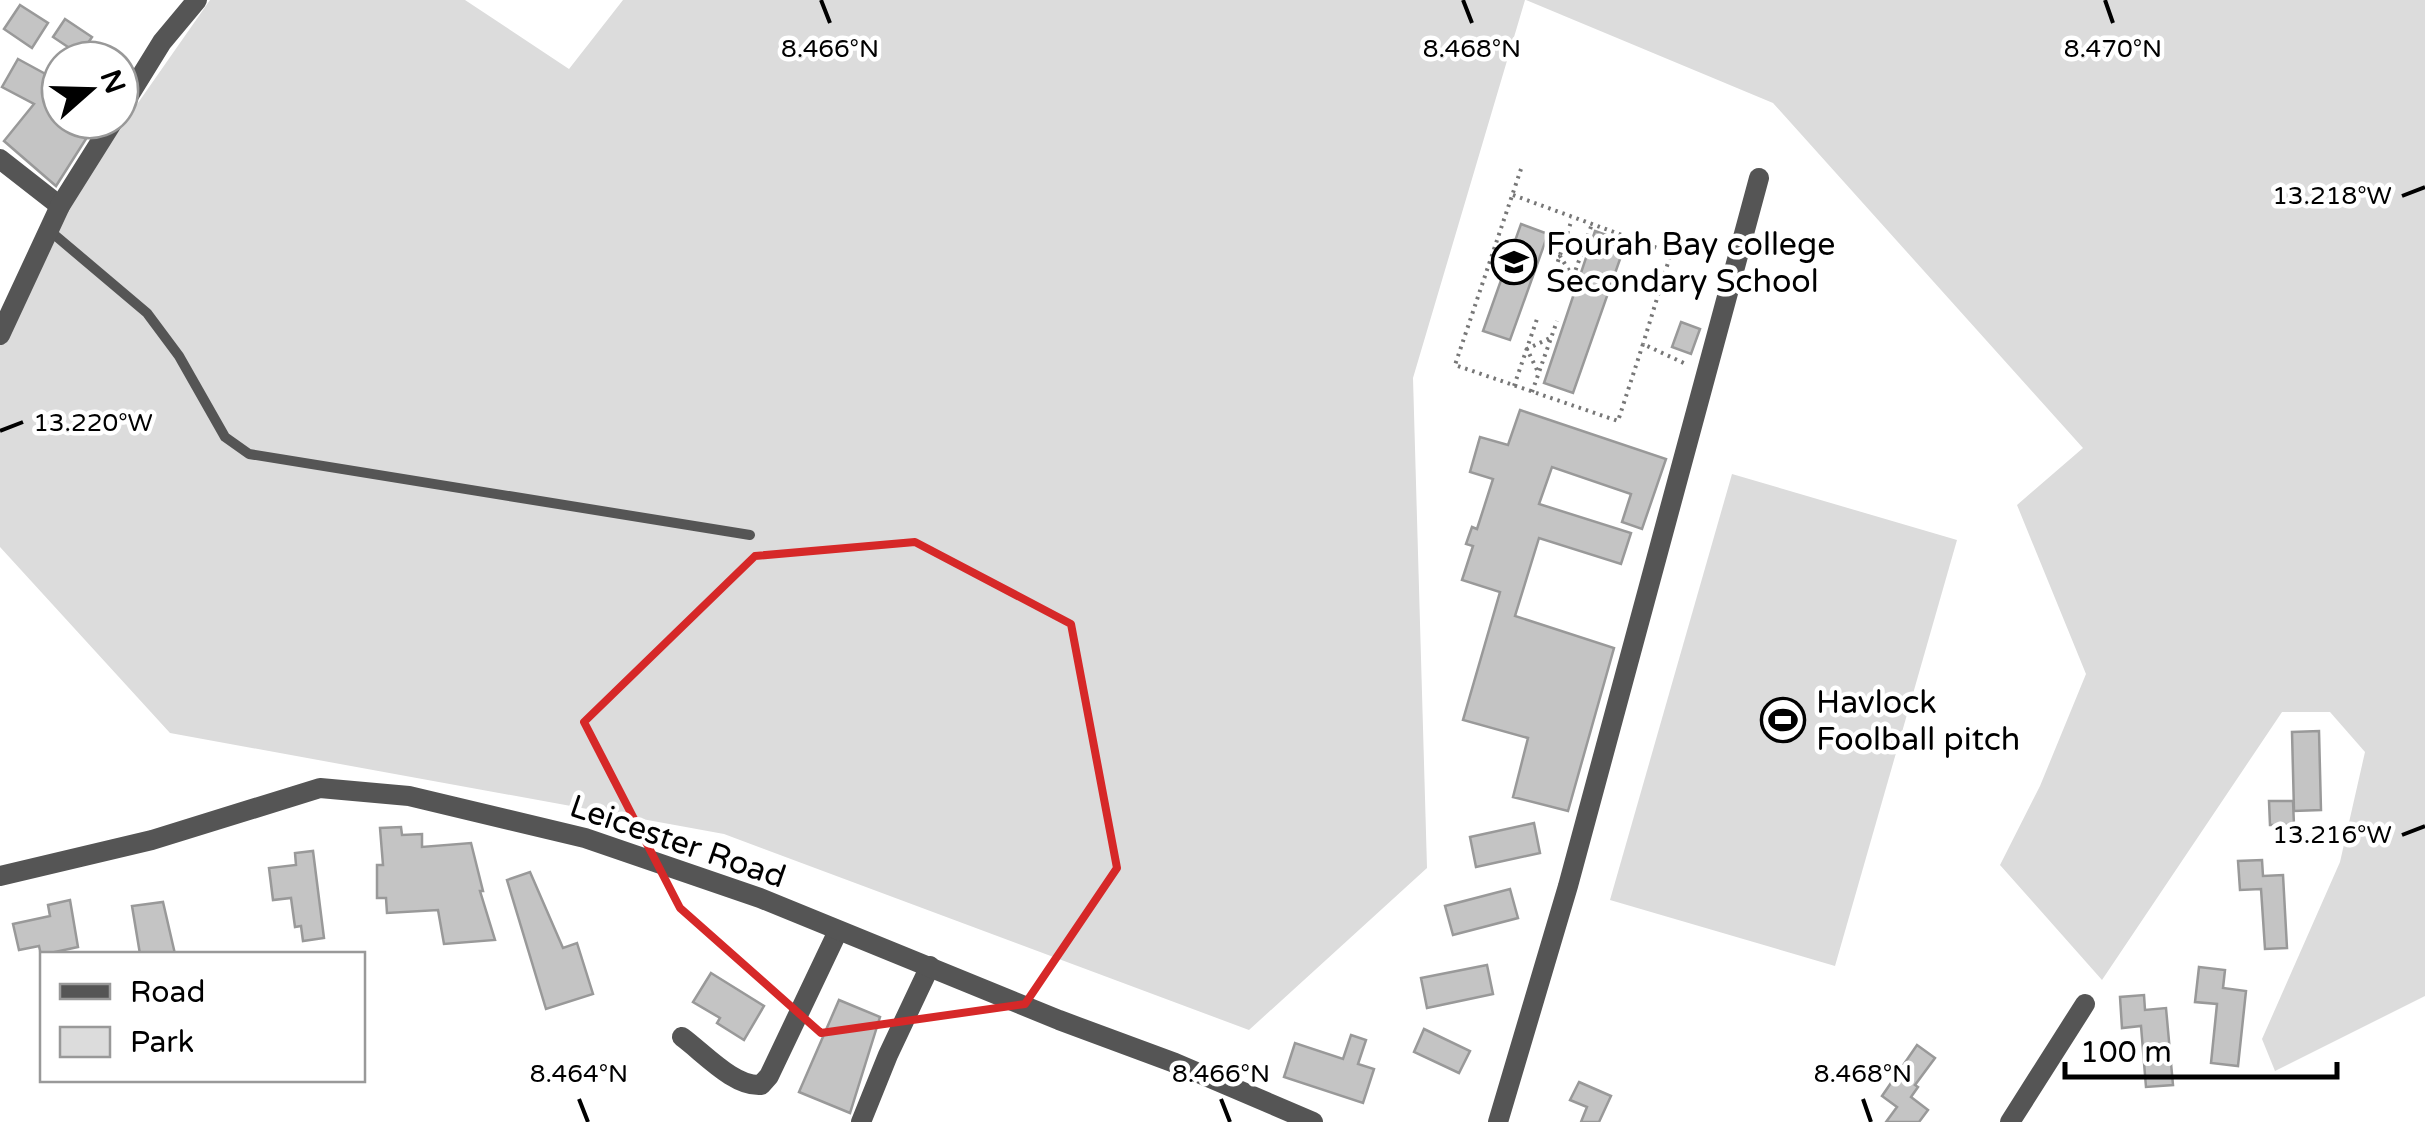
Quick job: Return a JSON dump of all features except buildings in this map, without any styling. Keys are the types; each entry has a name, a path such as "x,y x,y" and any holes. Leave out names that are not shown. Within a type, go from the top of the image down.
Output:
{"street":[{"path":"140,78 162,42 197,0"},
{"path":"0,335 60,206 101,140"},
{"path":"0,159 60,206"},
{"path":"1498,1122 1568,886 1758,178"},
{"name":"Leicester Road","path":"0,876 194,828 320,788 409,796 585,838 760,898 1312,1122"},
{"path":"682,1037 736,1078 750,1086 761,1085 769,1076 838,930"},
{"path":"861,1122 930,966"},
{"path":"2010,1122 2085,1004"}],"lane":[{"path":"49,230 147,313 180,356 225,437 249,454 750,535"}],"path":[{"path":"1512,195 1671,253 1618,422 1455,365 1512,195 1522,169"},
{"path":"1553,276 1573,217"},
{"path":"1569,284 1592,224"},
{"path":"1560,256 1585,244"},
{"path":"1560,256 1572,277"},
{"path":"1514,386 1538,316"},
{"path":"1532,392 1557,321"},
{"path":"1528,350 1552,337"},
{"path":"1643,344 1707,374"},
{"path":"1528,350 1538,372"}],"highlighted area":[{"path":"915,542 1071,624 1117,868 1025,1004 821,1033 680,908 584,722 755,556"}],"green space":[{"path":"210,0 465,0 569,69 623,0 1525,0 1413,378 1427,868 1249,1030 724,834 170,733 0,547 0,322 112,140 140,140 140,100"},
{"path":"1526,0 2425,0 2425,996 2275,1071 2262,1039 2340,862 2365,752 2330,712 2282,712 2102,980 2000,865 2040,786 2086,674 2017,505 2083,448 1773,103"},
{"name":"Havlock Foolball pitch","path":"1732,474 1957,540 1835,966 1610,900"}],"place":[{"name":"Fourah Bay college Secondary School","path":"1514,262"},
{"name":"Havlock Foolball pitch","path":"1783,720"}]}
